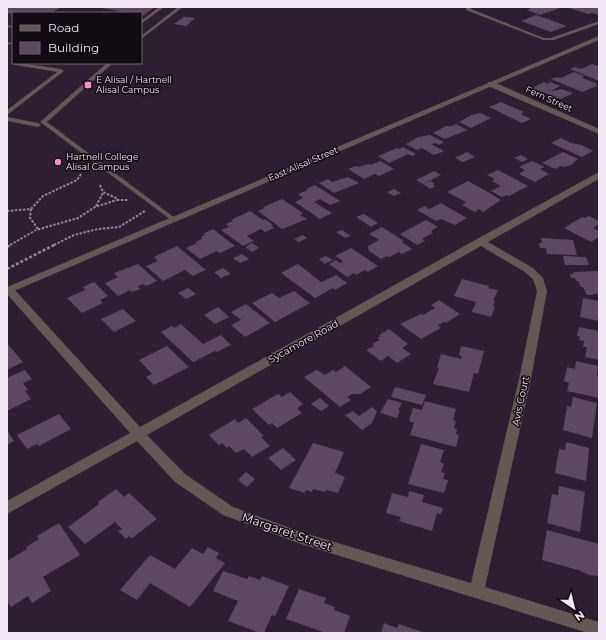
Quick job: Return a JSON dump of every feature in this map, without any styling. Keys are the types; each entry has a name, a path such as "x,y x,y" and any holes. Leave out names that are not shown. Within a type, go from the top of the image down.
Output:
{"street":[{"name":"East Alisal Street","path":"8,290 599,38"},
{"name":"Fern Street","path":"491,84 599,132"},
{"name":"Sycamore Road","path":"7,508 599,175"},
{"name":"Avis Court","path":"477,591 525,379 542,291 538,278 529,270 480,241"},
{"name":"Margaret Street","path":"8,290 138,434 180,478 212,501 233,513 288,534 599,629"}],"lane":[{"path":"142,22 162,7"},
{"path":"142,37 180,7"},
{"path":"470,7 468,9 543,39 552,40 599,22"},
{"path":"142,29 151,30"},
{"path":"7,113 61,71 20,64"},
{"path":"109,64 43,122 173,220"},
{"path":"7,119 38,125"}],"path":[{"path":"38,229 31,219 31,209 43,196 77,180 82,173"},
{"path":"95,207 101,200 103,192 100,185"},
{"path":"103,192 116,198 117,200"},
{"path":"7,247 23,236 38,229 78,218 95,207 117,200 146,199"},
{"path":"7,269 74,235 98,229 119,227 154,205"},
{"path":"7,211 31,209"}],"building":[{"path":"7,7 60,8 52,12 7,13"},
{"path":"95,7 155,7 144,15 142,15 142,12 124,12"},
{"path":"533,7 563,7 540,15 527,10"},
{"path":"567,7 599,7 599,15 592,13 588,14"},
{"path":"536,15 567,26 551,32 521,21"},
{"path":"184,17 195,18 186,26 174,24"},
{"path":"592,64 599,66 599,70 597,71 599,72 599,81 570,69 575,67 581,69"},
{"path":"574,72 584,76 582,78 598,84 595,85 597,86 582,92 551,79 557,77 561,78"},
{"path":"544,82 547,84 550,82 560,86 551,91 561,89 573,93 561,99 532,88"},
{"path":"501,102 524,112 521,114 531,119 522,123 489,107"},
{"path":"481,113 491,118 471,128 459,122 471,115"},
{"path":"456,124 467,130 445,139 433,133 446,126"},
{"path":"430,135 444,142 439,145 435,143 431,144 444,151 434,155 422,148 417,150 406,144 418,137"},
{"path":"561,138 571,143 582,145 593,151 582,157 551,143"},
{"path":"403,147 416,154 412,156 408,154 389,163 378,156 397,148 399,149"},
{"path":"467,152 475,157 463,162 455,158"},
{"path":"563,152 578,159 571,165 561,166 555,169 542,163"},
{"path":"521,155 528,159 522,162 514,158"},
{"path":"380,161 394,169 379,176 375,174 364,179 348,169 356,166 371,165"},
{"path":"532,161 545,167 540,169 549,174 535,182 519,174 525,170 519,167"},
{"path":"498,170 528,186 509,196 507,195 502,197 491,191 501,186 492,181 495,179 487,175"},
{"path":"434,171 441,175 423,184 416,180"},
{"path":"348,177 359,183 334,193 319,183 328,179 332,182"},
{"path":"431,181 435,186 430,189 423,184"},
{"path":"468,181 501,200 483,212 479,209 475,212 462,205 466,202 447,192"},
{"path":"315,185 340,201 330,205 320,199 314,202 332,213 320,219 295,202 303,198 298,194"},
{"path":"394,189 401,193 394,196 387,192"},
{"path":"282,199 303,213 300,215 307,219 282,229 258,211 265,208 263,207"},
{"path":"441,203 467,218 455,225 441,219 436,221 417,210 425,206 429,209"},
{"path":"250,211 263,220 265,219 273,225 271,225 274,228 265,232 261,229 247,236 254,241 243,246 221,230 229,227 226,224 233,221 231,220"},
{"path":"364,214 378,223 371,227 356,217"},
{"path":"589,216 599,221 599,224 593,228 599,231 599,237 591,242 564,228 582,217 585,218"},
{"path":"426,220 438,227 431,231 433,233 422,239 425,241 417,245 400,234"},
{"path":"382,227 404,241 402,242 412,249 402,254 399,252 390,257 387,256 381,259 369,251 368,246 379,240 369,234"},
{"path":"213,229 235,246 220,253 217,251 200,259 186,248 197,243 195,242 202,239 201,237 205,235 203,234"},
{"path":"342,230 351,236 345,238 336,232"},
{"path":"303,235 307,238 299,242 294,239"},
{"path":"541,238 573,240 577,255 547,254 546,248 540,248 539,243 542,243"},
{"path":"252,243 259,248 252,252 245,247"},
{"path":"177,246 206,270 193,276 185,270 163,281 146,266 158,261 154,257"},
{"path":"351,248 378,266 368,272 365,270 356,275 354,273 347,277 329,264 336,260 340,263 343,261 335,256"},
{"path":"242,254 249,259 240,263 233,258"},
{"path":"326,256 333,260 325,264 319,259"},
{"path":"563,256 586,257 589,265 565,265"},
{"path":"138,264 157,281 146,286 144,284 138,286 140,289 132,292 130,290 118,296 105,283 118,277 114,273"},
{"path":"298,264 321,282 336,275 347,283 335,290 333,288 315,298 281,273"},
{"path":"223,268 231,274 221,278 214,272"},
{"path":"599,271 599,294 593,295 587,295 583,287 581,287 575,278 571,278 570,274 574,274 573,272"},
{"path":"462,279 498,290 493,301 495,301 493,306 495,307 491,317 472,312 476,302 454,296"},
{"path":"94,282 108,296 100,300 103,303 82,313 67,298 85,290 83,287"},
{"path":"188,288 196,294 186,299 178,293"},
{"path":"294,291 310,303 275,322 252,303 272,293 279,298"},
{"path":"583,298 599,301 599,321 580,317"},
{"path":"439,300 460,314 446,323 444,322 438,325 441,328 421,339 400,324 421,314 423,315 435,308 431,305"},
{"path":"246,304 270,323 245,337 231,325 241,320 231,312"},
{"path":"218,307 229,317 215,324 204,315"},
{"path":"123,309 136,321 114,332 101,319"},
{"path":"181,324 203,344 221,335 231,345 193,362 161,332 172,326 174,328"},
{"path":"579,327 599,331 599,360 585,357 587,347 583,347 584,341 579,340 580,336 577,336"},
{"path":"389,329 408,344 402,348 411,354 397,363 388,356 381,361 366,350 374,346 372,344 380,340 377,338 381,336 379,335"},
{"path":"7,343 23,362 7,370"},
{"path":"167,346 189,367 154,385 146,377 152,374 139,360"},
{"path":"461,346 484,351 478,374 474,373 469,392 433,384 439,368 437,367 441,354 461,359 462,356 459,355"},
{"path":"576,361 598,366 597,376 599,377 599,398 567,391 569,383 564,381 567,367 575,369"},
{"path":"345,366 371,387 360,394 352,394 347,397 351,400 340,407 304,377 317,370 325,375 333,370 336,372"},
{"path":"25,370 32,379 23,383 28,390 25,391 31,399 7,411 7,378"},
{"path":"395,387 426,395 422,405 391,397"},
{"path":"290,392 303,404 297,408 302,413 277,428 272,423 269,425 252,409 278,394 282,397"},
{"path":"573,397 597,403 592,438 563,430 567,406 571,407"},
{"path":"320,398 329,406 321,411 311,404"},
{"path":"388,399 402,403 398,410 400,411 397,418 380,413"},
{"path":"425,401 456,409 453,420 456,421 454,428 457,429 456,434 459,435 456,447 410,435 414,423 409,421 413,408 422,410"},
{"path":"372,407 377,411 372,423 362,430 345,415 353,411 359,416"},
{"path":"59,414 71,429 39,446 37,444 27,449 17,435"},
{"path":"246,418 264,436 261,437 270,446 252,457 244,449 236,453 229,446 227,448 222,443 219,445 209,435 235,419 238,423"},
{"path":"7,430 14,441 7,445"},
{"path":"566,442 589,448 586,481 555,473 559,449 565,450"},
{"path":"313,443 344,452 335,473 345,477 338,493 313,489 312,492 306,490 305,493 289,488"},
{"path":"421,444 444,450 440,462 444,464 441,472 445,473 443,479 448,480 444,493 408,484"},
{"path":"283,448 296,460 281,470 268,458"},
{"path":"246,472 255,479 247,487 238,480"},
{"path":"559,486 585,492 580,532 547,523 552,494 558,495"},
{"path":"116,489 124,497 129,493 157,519 132,538 129,536 126,539 118,531 122,529 115,522 85,544 68,527 99,504 98,502"},
{"path":"409,491 424,495 422,502 443,508 441,514 437,513 432,531 399,521 401,517 386,513 392,493 408,497"},
{"path":"59,523 80,555 43,577 51,591 32,603 28,596 11,607 7,601 7,561 27,549 26,547 39,539 37,536"},
{"path":"547,530 599,544 599,576 589,575 578,570 542,560"},
{"path":"208,547 219,553 216,558 225,563 190,607 150,583 137,600 120,590 150,555 175,569 192,548 203,554"},
{"path":"223,571 247,579 249,576 260,580 262,576 289,586 275,616 272,615 264,633 260,633 228,621 238,601 213,591"},
{"path":"299,589 326,598 324,603 335,607 334,610 350,616 344,633 326,633 286,619"},
{"path":"384,623 397,628 399,624 422,633 381,633"}],"place":[{"name":"E Alisal / Hartnell Alisal Campus","path":"88,85"},
{"name":"Hartnell College Alisal Campus","path":"58,162"}]}
